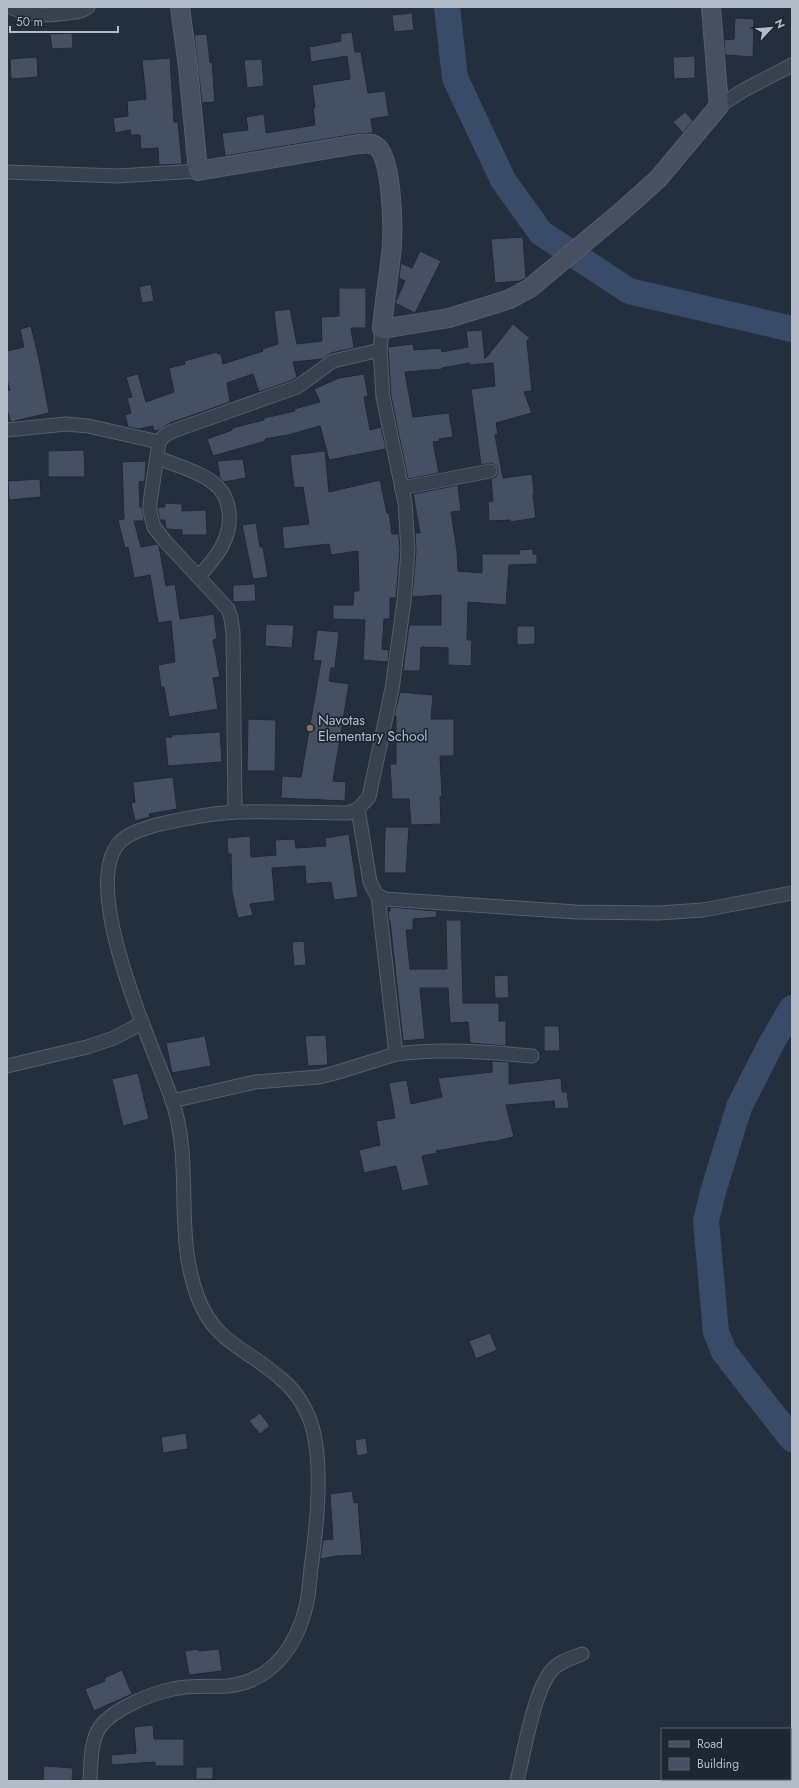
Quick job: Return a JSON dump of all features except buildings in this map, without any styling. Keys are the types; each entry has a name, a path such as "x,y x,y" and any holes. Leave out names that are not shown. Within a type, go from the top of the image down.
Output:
{"street":[{"path":"10,7 29,15 39,16 78,12 88,7"},
{"path":"180,7 188,67 198,171"},
{"path":"711,7 719,106"},
{"path":"382,329 449,318 510,299 530,288 560,265 658,179 719,106 744,90 792,65"},
{"path":"7,172 118,176 198,171 368,143 375,145 381,150 386,161 392,219 392,243 380,350 386,417 402,488 408,526 408,550 403,608 392,689 372,789 369,797 358,809 348,813 236,812 195,817 147,828 131,834 119,843 111,857 107,889 112,926 122,965 142,1023 172,1101 181,1141 183,1230 186,1256 198,1300 211,1323 222,1337 282,1379 300,1400 311,1423 317,1460 318,1498 314,1552 307,1602 298,1631 289,1650 273,1667 263,1674 239,1684 175,1688 155,1693 113,1715 100,1727 94,1742 90,1781"},
{"path":"236,812 234,667 231,618 228,609 164,541 151,520 150,503 158,458 159,442 165,435 173,430 297,388 333,361 380,350"},
{"path":"7,430 66,424 88,426 159,442"},
{"path":"158,458 208,480 218,487 228,504 230,520 228,532 220,551 198,576"},
{"path":"402,488 490,472"},
{"path":"358,809 369,877 373,889 378,896 396,1054"},
{"path":"378,896 389,900 523,909 576,912 658,913 703,910 792,893"},
{"path":"7,1066 92,1046 114,1038 142,1023"},
{"path":"172,1101 255,1082 335,1073 396,1054 445,1050 532,1056"},
{"path":"517,1781 538,1699 546,1678 558,1664 582,1654"}],"waterway":[{"path":"447,7 455,78 503,180 541,233 629,291 792,329"},
{"path":"792,1008 771,1044 739,1107 713,1192 706,1221 716,1332 724,1352 792,1439"}],"place":[{"name":"Navotas Elementary School","path":"310,728"}]}
